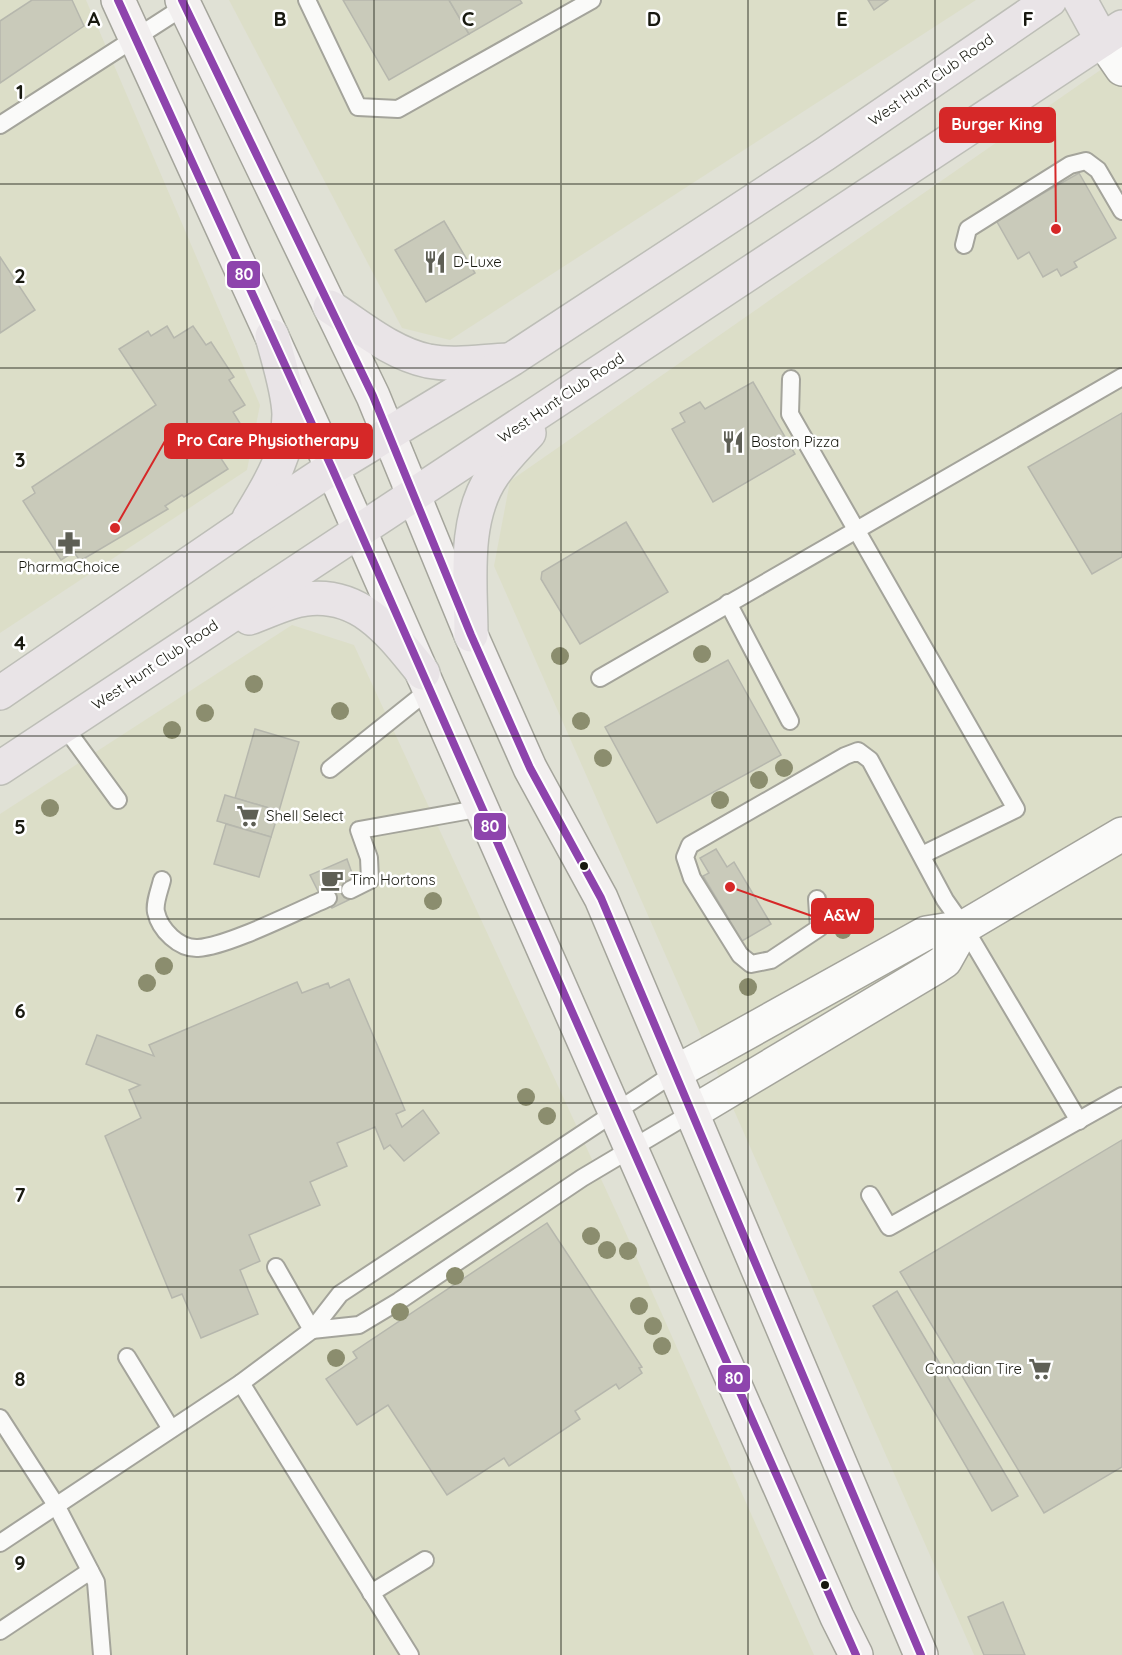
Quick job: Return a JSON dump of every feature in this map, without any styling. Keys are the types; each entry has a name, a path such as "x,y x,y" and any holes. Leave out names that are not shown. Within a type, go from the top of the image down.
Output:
{"main road":[{"path":"118,0 333,468 359,532 837,1617 856,1655"},
{"name":"West Hunt Club Road","path":"0,693 244,526 333,468 512,359 825,154 1050,0"},
{"path":"1080,0 1112,34"},
{"path":"184,3 373,396 471,635 531,768 601,898 921,1655"},
{"name":"West Hunt Club Road","path":"0,768 1112,34"},
{"path":"330,307 393,348 428,361 450,363 512,359"},
{"path":"244,526 271,481 285,447 289,413 272,336"},
{"path":"471,635 471,549 482,495 493,475 558,400"},
{"path":"199,636 305,599 328,599 349,603 372,615 388,630 426,681"}],"street":[{"path":"1112,34 1122,69"},
{"path":"676,1072 926,933 964,927 1122,834"},
{"path":"693,1112 936,967 945,960 964,927"}],"lane":[{"path":"307,0 358,107 398,109 592,0"},
{"path":"0,125 137,39 184,3"},
{"path":"964,245 968,230 1070,165 1086,161 1098,170 1122,211"},
{"path":"600,678 1122,377"},
{"path":"791,379 790,414 1016,809 922,855"},
{"path":"728,603 790,721"},
{"path":"330,769 426,681"},
{"path":"64,726 118,800"},
{"path":"817,899 819,928 771,960 752,964 740,955 692,878 685,857 690,845 845,756 858,751 870,760 945,900 964,927 1079,1121"},
{"path":"350,890 370,879 369,858 359,830 482,808"},
{"path":"162,880 156,910 166,933 186,946 199,948 235,938 328,898"},
{"path":"0,1543 241,1383 312,1329 340,1294 676,1072"},
{"path":"870,1195 889,1227 1122,1096"},
{"path":"312,1329 359,1325 399,1301 582,1178 693,1112"},
{"path":"276,1267 312,1329"},
{"path":"127,1357 171,1429"},
{"path":"241,1383 410,1655"},
{"path":"0,1418 56,1505 96,1582 102,1655"},
{"path":"371,1593 425,1560"},
{"path":"0,1631 90,1571"}],"shaded area":[{"path":"0,0 86,0 260,405 247,470 0,633"},
{"path":"229,0 976,0 450,340 402,328"},
{"path":"1122,55 1122,1655 974,1655 494,566 510,481"},
{"path":"292,625 354,645 620,1220 814,1655 0,1655 0,814"}],"building":[{"path":"32,0 72,0 84,26 0,83 0,21"},
{"path":"343,0 449,0 469,34 389,80"},
{"path":"449,0 520,0 522,3 469,34"},
{"path":"868,0 888,0 874,10"},
{"path":"1079,173 1116,238 1074,262 1077,267 1061,276 1057,269 1043,277 1029,252 1018,259 996,220"},
{"name":"D-Luxe","path":"444,221 475,273 426,302 395,250"},
{"path":"0,257 35,310 0,333"},
{"path":"167,326 174,338 193,326 206,345 211,342 234,377 229,380 245,405 233,412 249,438 220,457 228,469 184,497 182,495 165,506 168,509 80,561 74,552 61,560 23,501 35,493 32,487 156,405 119,349 148,331 151,336"},
{"name":"Boston Pizza","path":"753,382 795,454 713,502 672,429 685,422 680,413 700,402 705,409"},
{"path":"1122,413 1122,557 1092,574 1028,467"},
{"path":"626,522 668,592 580,644 541,579 542,572"},
{"path":"728,660 781,755 657,823 605,727"},
{"path":"255,729 299,742 279,811 235,798"},
{"name":"Shell Select","path":"225,795 279,811 271,837 217,821"},
{"path":"226,824 271,837 259,877 214,864"},
{"path":"716,849 727,867 734,862 771,924 742,941 703,876 709,873 700,858"},
{"name":"Tim Hortons","path":"347,859 353,876 348,885 355,897 332,908 324,892 318,891 310,875"},
{"path":"349,979 405,1110 396,1114 402,1127 423,1110 439,1133 404,1161 390,1145 384,1149 375,1127 337,1143 347,1166 310,1182 320,1205 249,1235 260,1261 240,1270 258,1314 201,1338 182,1294 172,1298 105,1136 141,1118 129,1090 140,1085 86,1064 97,1035 154,1056 149,1045 297,982 302,993 328,983 330,988"},
{"name":"Canadian Tire","path":"1122,1140 1122,1467 1044,1513 900,1272"},
{"path":"547,1223 642,1367 639,1368 642,1373 619,1389 616,1384 575,1411 580,1419 509,1466 504,1458 447,1495 388,1405 357,1425 326,1379 357,1358 353,1352"},
{"path":"897,1291 1018,1496 992,1511 873,1306"},
{"path":"1003,1602 1025,1655 984,1655 968,1617"}],"transit line":[{"name":"80","path":"118,0 332,468 856,1655"},
{"name":"80","path":"182,0 373,396 471,635 530,768 601,898 921,1655"}],"place":[{"name":"Burger King","path":"1056,229"},
{"name":"D-Luxe","path":"435,262"},
{"name":"Boston Pizza","path":"733,442"},
{"name":"Pro Care Physiotherapy","path":"115,528"},
{"name":"PharmaChoice","path":"69,543"},
{"name":"Shell Select","path":"248,816"},
{"name":"Tim Hortons","path":"332,880"},
{"name":"A&W","path":"730,887"},
{"name":"Canadian Tire","path":"1040,1369"}]}
